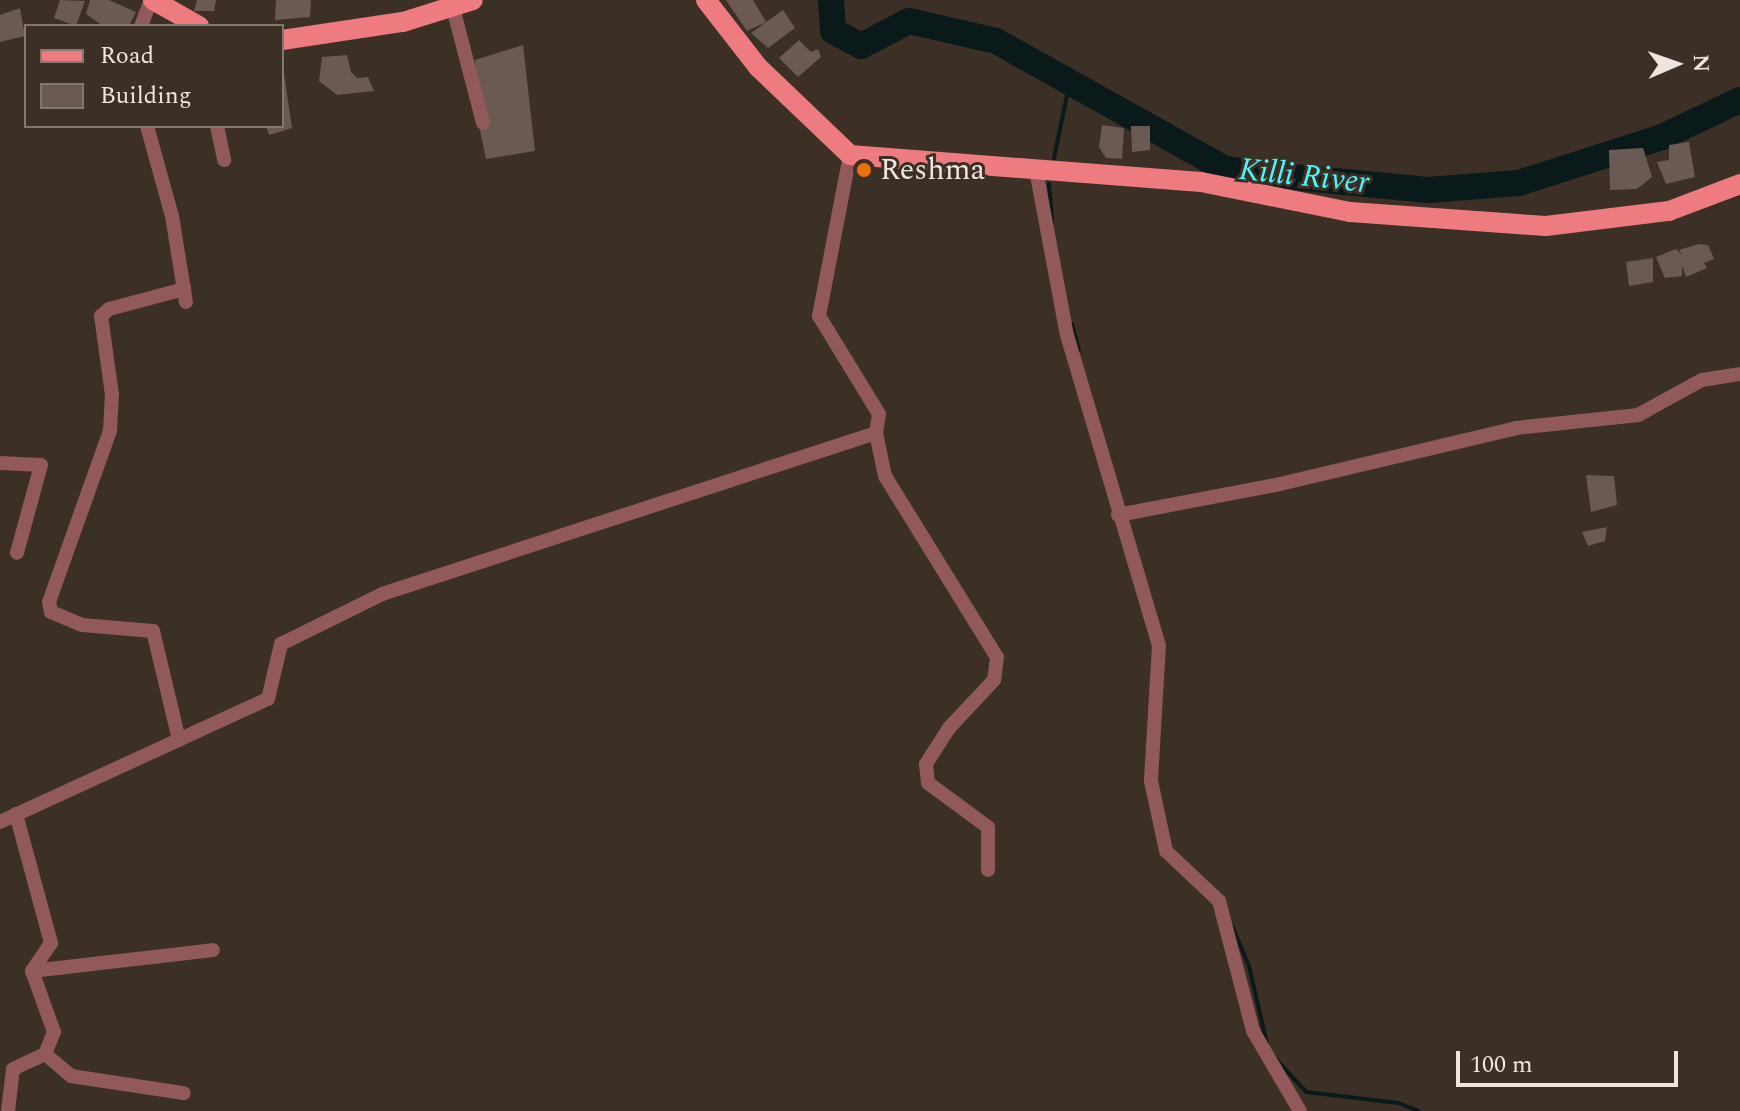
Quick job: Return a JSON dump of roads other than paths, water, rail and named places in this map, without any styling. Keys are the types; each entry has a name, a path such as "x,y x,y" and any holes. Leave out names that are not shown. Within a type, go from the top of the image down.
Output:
{"main road":[{"path":"152,0 195,24"},
{"path":"706,0 758,67 850,155 1201,182 1350,212 1546,226 1669,211 1740,184"},
{"path":"284,40 403,22 458,2"}],"street":[{"path":"142,24 152,0"},
{"path":"458,2 483,123"},
{"path":"148,128 172,216 185,296 109,309 101,316 112,395 110,431 49,602 51,612 82,625 153,631 179,740"},
{"path":"217,128 224,160"},
{"path":"850,155 819,316 879,414 876,433 885,476 997,657 994,680 949,728 926,764 928,783 988,827 988,870"},
{"path":"1036,170 1067,335 1159,645 1151,781 1166,851 1219,901 1253,1031 1300,1111"},
{"path":"1118,515 1280,484 1516,428 1638,415 1702,380 1740,374"},
{"path":"0,822 268,699 281,644 382,594 876,433"},
{"path":"0,463 41,465 17,553"},
{"path":"16,814 51,943 32,971"},
{"path":"32,971 213,950"},
{"path":"8,1111 13,1069 45,1054 54,1032 32,971"},
{"path":"45,1054 71,1076 184,1093"}],"waterway":[{"name":"Killi River","path":"831,0 833,31 861,46 909,21 996,41 1225,169 1273,175 1428,190 1519,183 1662,137 1740,100"},
{"path":"1054,158 1070,81"},
{"path":"1049,184 1052,222"},
{"path":"1072,324 1079,350"},
{"path":"1232,926 1249,966 1267,1044"},
{"path":"1275,1058 1306,1092 1398,1103 1419,1111"}],"place":[{"name":"Reshma","path":"864,170"}]}
